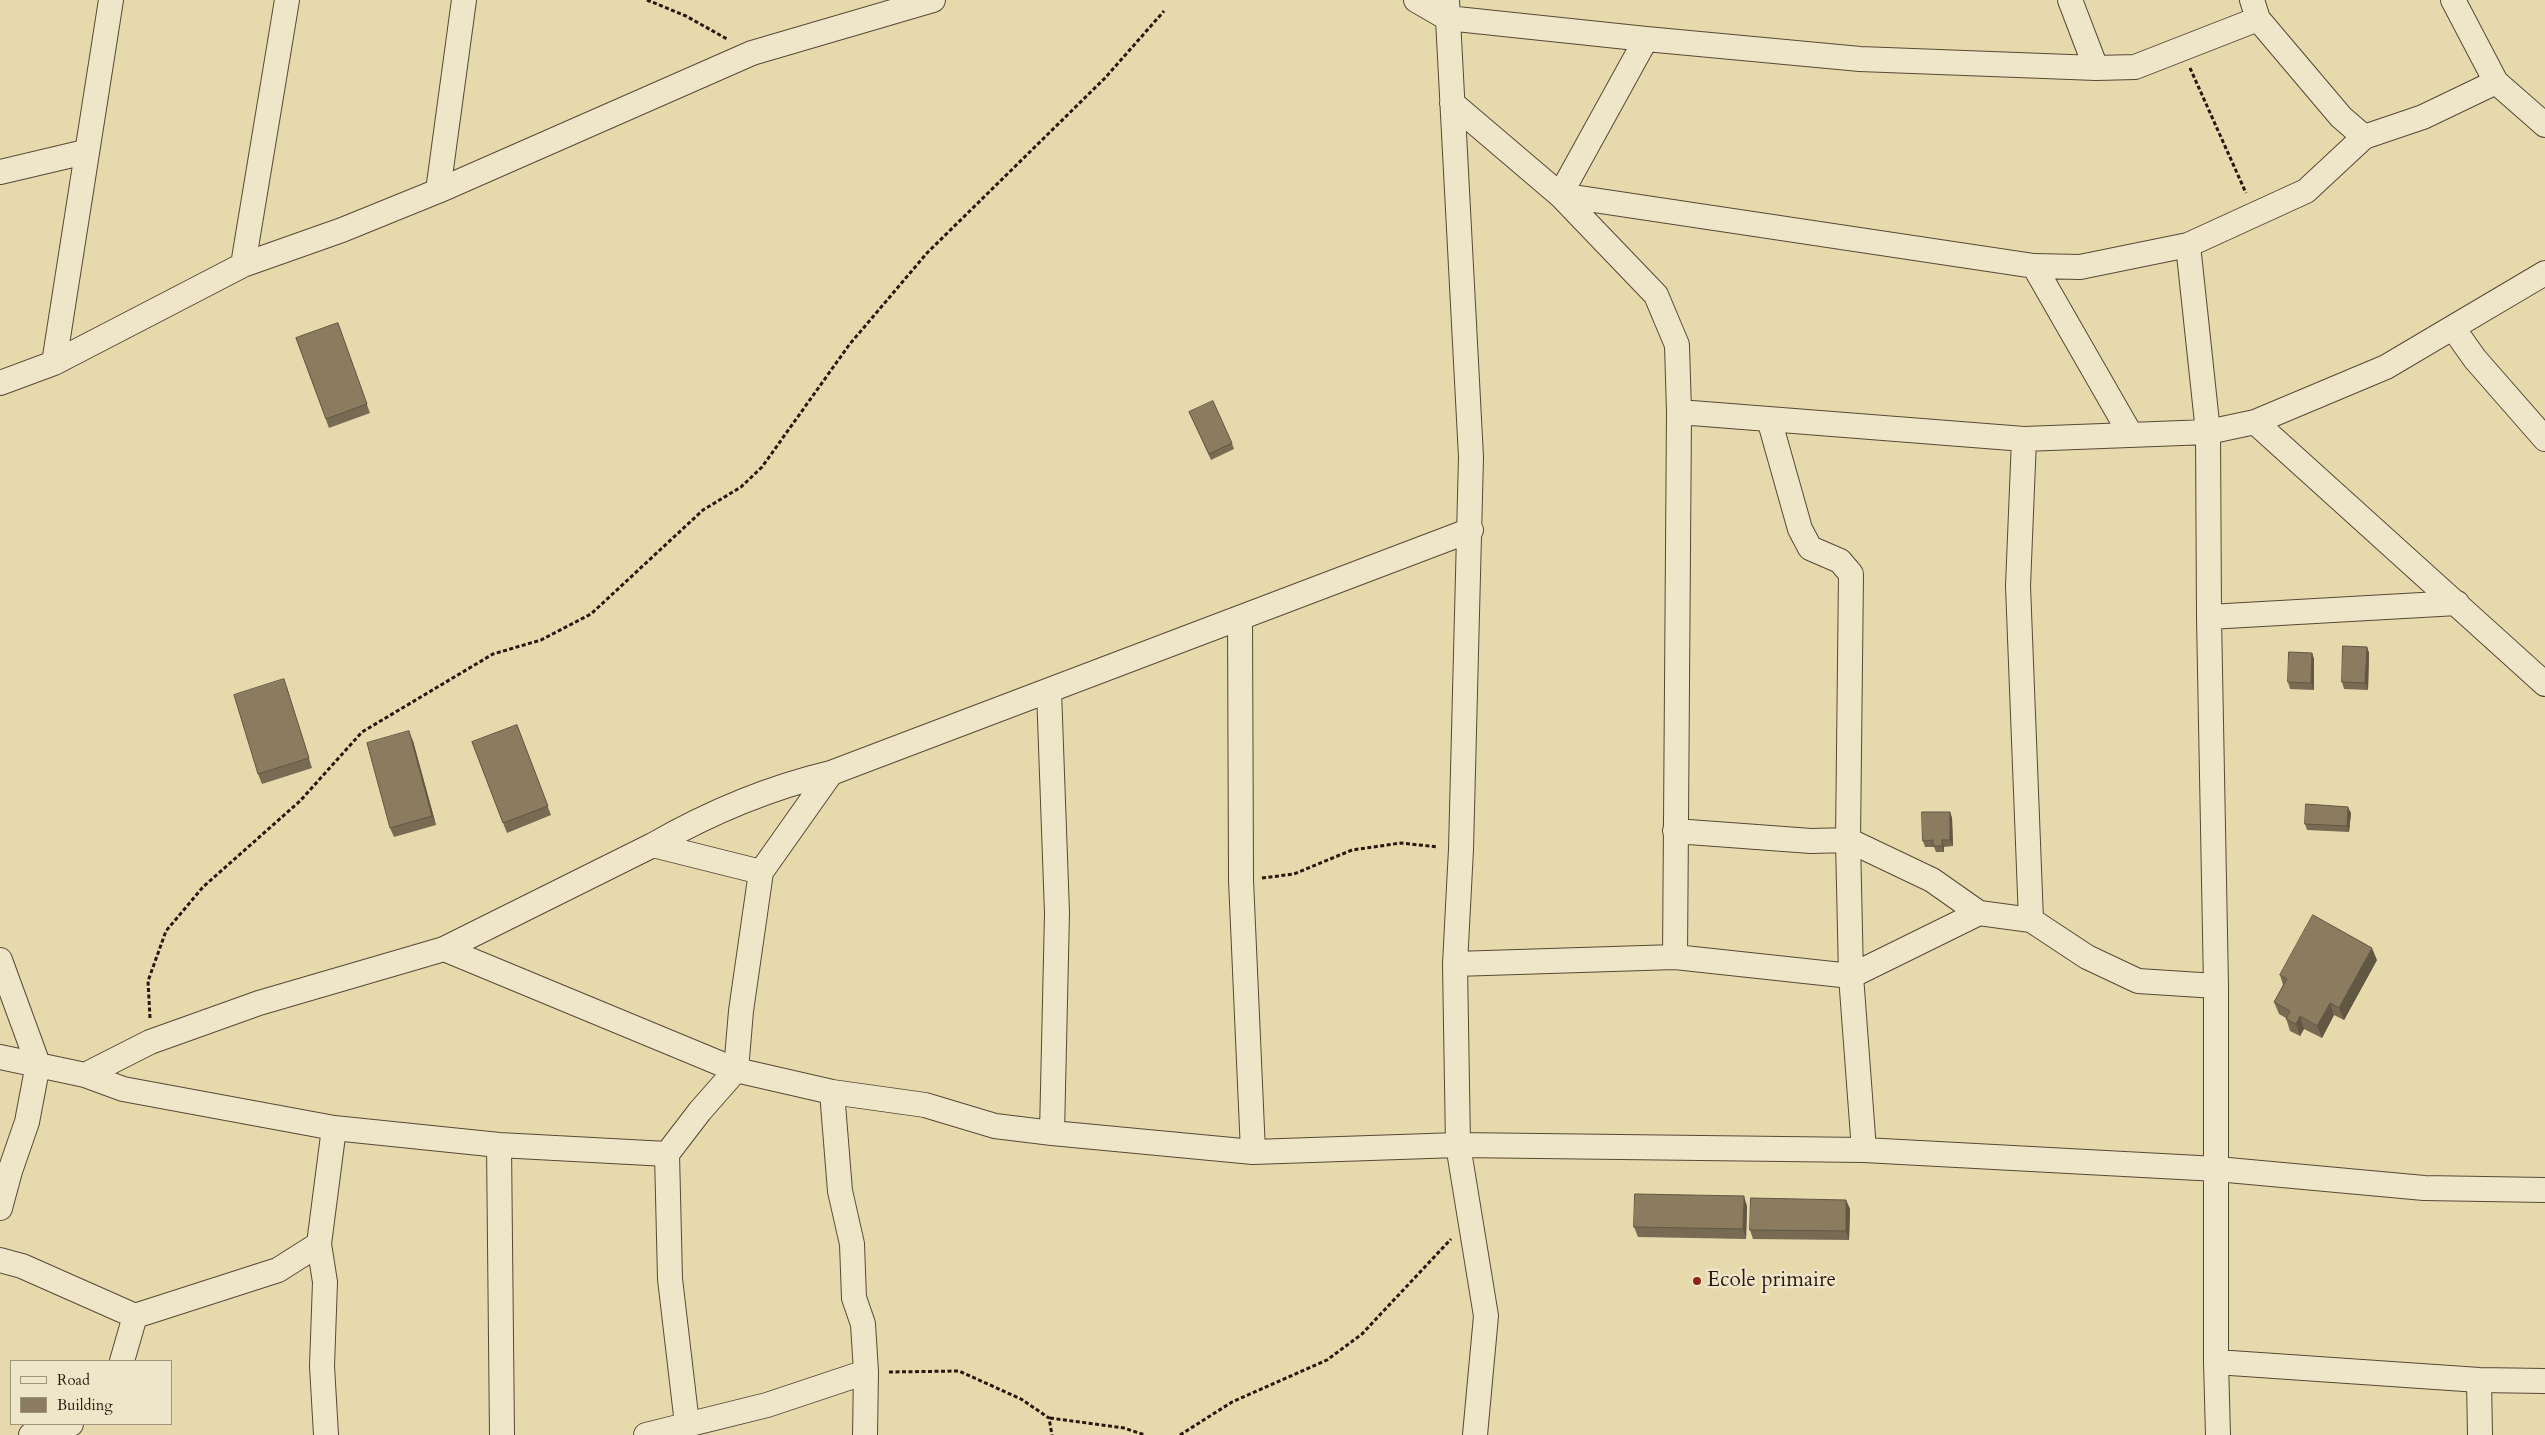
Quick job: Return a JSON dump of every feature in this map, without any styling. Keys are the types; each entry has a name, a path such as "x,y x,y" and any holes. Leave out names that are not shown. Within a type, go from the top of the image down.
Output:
{"street":[{"path":"54,363 85,152 111,0"},
{"path":"243,265 287,0"},
{"path":"438,191 464,0"},
{"path":"0,383 54,363 243,265 342,230 438,191 752,53 933,0"},
{"path":"1416,0 1447,9 1646,39 1860,59 2096,68 2135,67 2182,50 2255,10 2341,117 2364,137"},
{"path":"2070,0 2096,68"},
{"path":"2453,0 2496,82 2545,125"},
{"path":"1447,9 1472,457 1461,849 1455,964 1458,1146 1486,1316 1475,1435"},
{"path":"1560,195 1646,39"},
{"path":"1560,195 2034,266 2080,267 2188,246 2306,190 2364,137 2423,117 2496,82"},
{"path":"1452,103 1560,195 1656,295 1677,346 1679,412 1675,831 1676,956"},
{"path":"1,172 85,152"},
{"path":"2188,246 2208,432 2208,617 2216,986 2216,1362 2218,1435"},
{"path":"2034,266 2131,435"},
{"path":"1679,412 2024,439 2208,432 2255,422 2386,367 2545,273"},
{"path":"2453,328 2475,359 2545,439"},
{"path":"1769,419 1800,530 1810,548 1840,561 1851,574 1848,840 1851,976 1864,1150"},
{"path":"2255,422 2545,684"},
{"path":"2024,439 2018,586 2031,920"},
{"path":"85,1075 150,1042 259,1003 444,949 653,845 695,822 784,784 831,772 1470,530"},
{"path":"2208,617 2457,603"},
{"path":"1240,618 1241,880 1253,1152"},
{"path":"1049,691 1057,913 1052,1134"},
{"path":"687,1424 670,1280 667,1154 700,1111 736,1070 741,1011 761,872 831,772"},
{"path":"1675,831 1811,841 1848,840 1932,880 1979,913 2031,920 2087,957 2138,981 2216,986"},
{"path":"653,845 761,872"},
{"path":"1455,964 1676,956 1851,976 1979,913"},
{"path":"444,949 736,1070 832,1092 925,1105 995,1126 1052,1134 1253,1152 1458,1146 1864,1150 2217,1169 2424,1188 2545,1190"},
{"path":"0,960 38,1064 27,1122 10,1171 0,1208"},
{"path":"0,1057 85,1075 123,1089 334,1128 499,1145 667,1154"},
{"path":"832,1092 840,1190 852,1244 854,1298 863,1324 866,1372 865,1435"},
{"path":"326,1435 322,1366 325,1282 319,1244 334,1128"},
{"path":"499,1145 502,1435"},
{"path":"0,1260 22,1266 134,1316 278,1270 319,1244"},
{"path":"122,1360 134,1316"},
{"path":"2216,1362 2479,1380 2545,1381"},
{"path":"646,1435 767,1405 866,1372"},
{"path":"2479,1380 2480,1435"},
{"path":"31,1435 67,1425"}],"path":[{"path":"647,0 686,16 752,53"},
{"path":"150,1042 148,982 166,930 203,887 300,801 362,732 493,654 541,640 591,614 703,510 741,487 762,466 849,345 927,253 1105,78 1164,11"},
{"path":"2182,50 2255,214"},
{"path":"1241,880 1294,874 1352,850 1401,843 1461,849"},
{"path":"1180,1435 1232,1402 1327,1360 1362,1334 1470,1218"},
{"path":"866,1372 959,1371 1021,1399 1049,1418 1124,1428 1145,1435"},
{"path":"1049,1418 1052,1435"}],"building":[{"path":"338,323 367,404 326,419 296,338"},
{"path":"1213,401 1232,443 1209,454 1189,412"},
{"path":"2343,646 2367,647 2365,683 2342,682"},
{"path":"2289,652 2312,653 2311,683 2288,682"},
{"path":"284,679 309,758 258,774 234,695"},
{"path":"517,725 548,806 503,823 472,742"},
{"path":"409,731 432,816 390,828 367,743"},
{"path":"2306,804 2348,807 2347,826 2305,824"},
{"path":"1922,812 1950,812 1950,840 1942,840 1942,846 1933,846 1933,840 1923,841"},
{"path":"2313,915 2372,948 2339,1008 2330,1003 2317,1026 2300,1016 2296,1024 2286,1019 2290,1011 2274,1002 2287,979 2280,975"},
{"path":"1635,1194 1744,1196 1743,1229 1634,1227"},
{"path":"1751,1198 1846,1200 1846,1231 1750,1230"}],"place":[{"name":"Ecole primaire","path":"1697,1281"}]}
